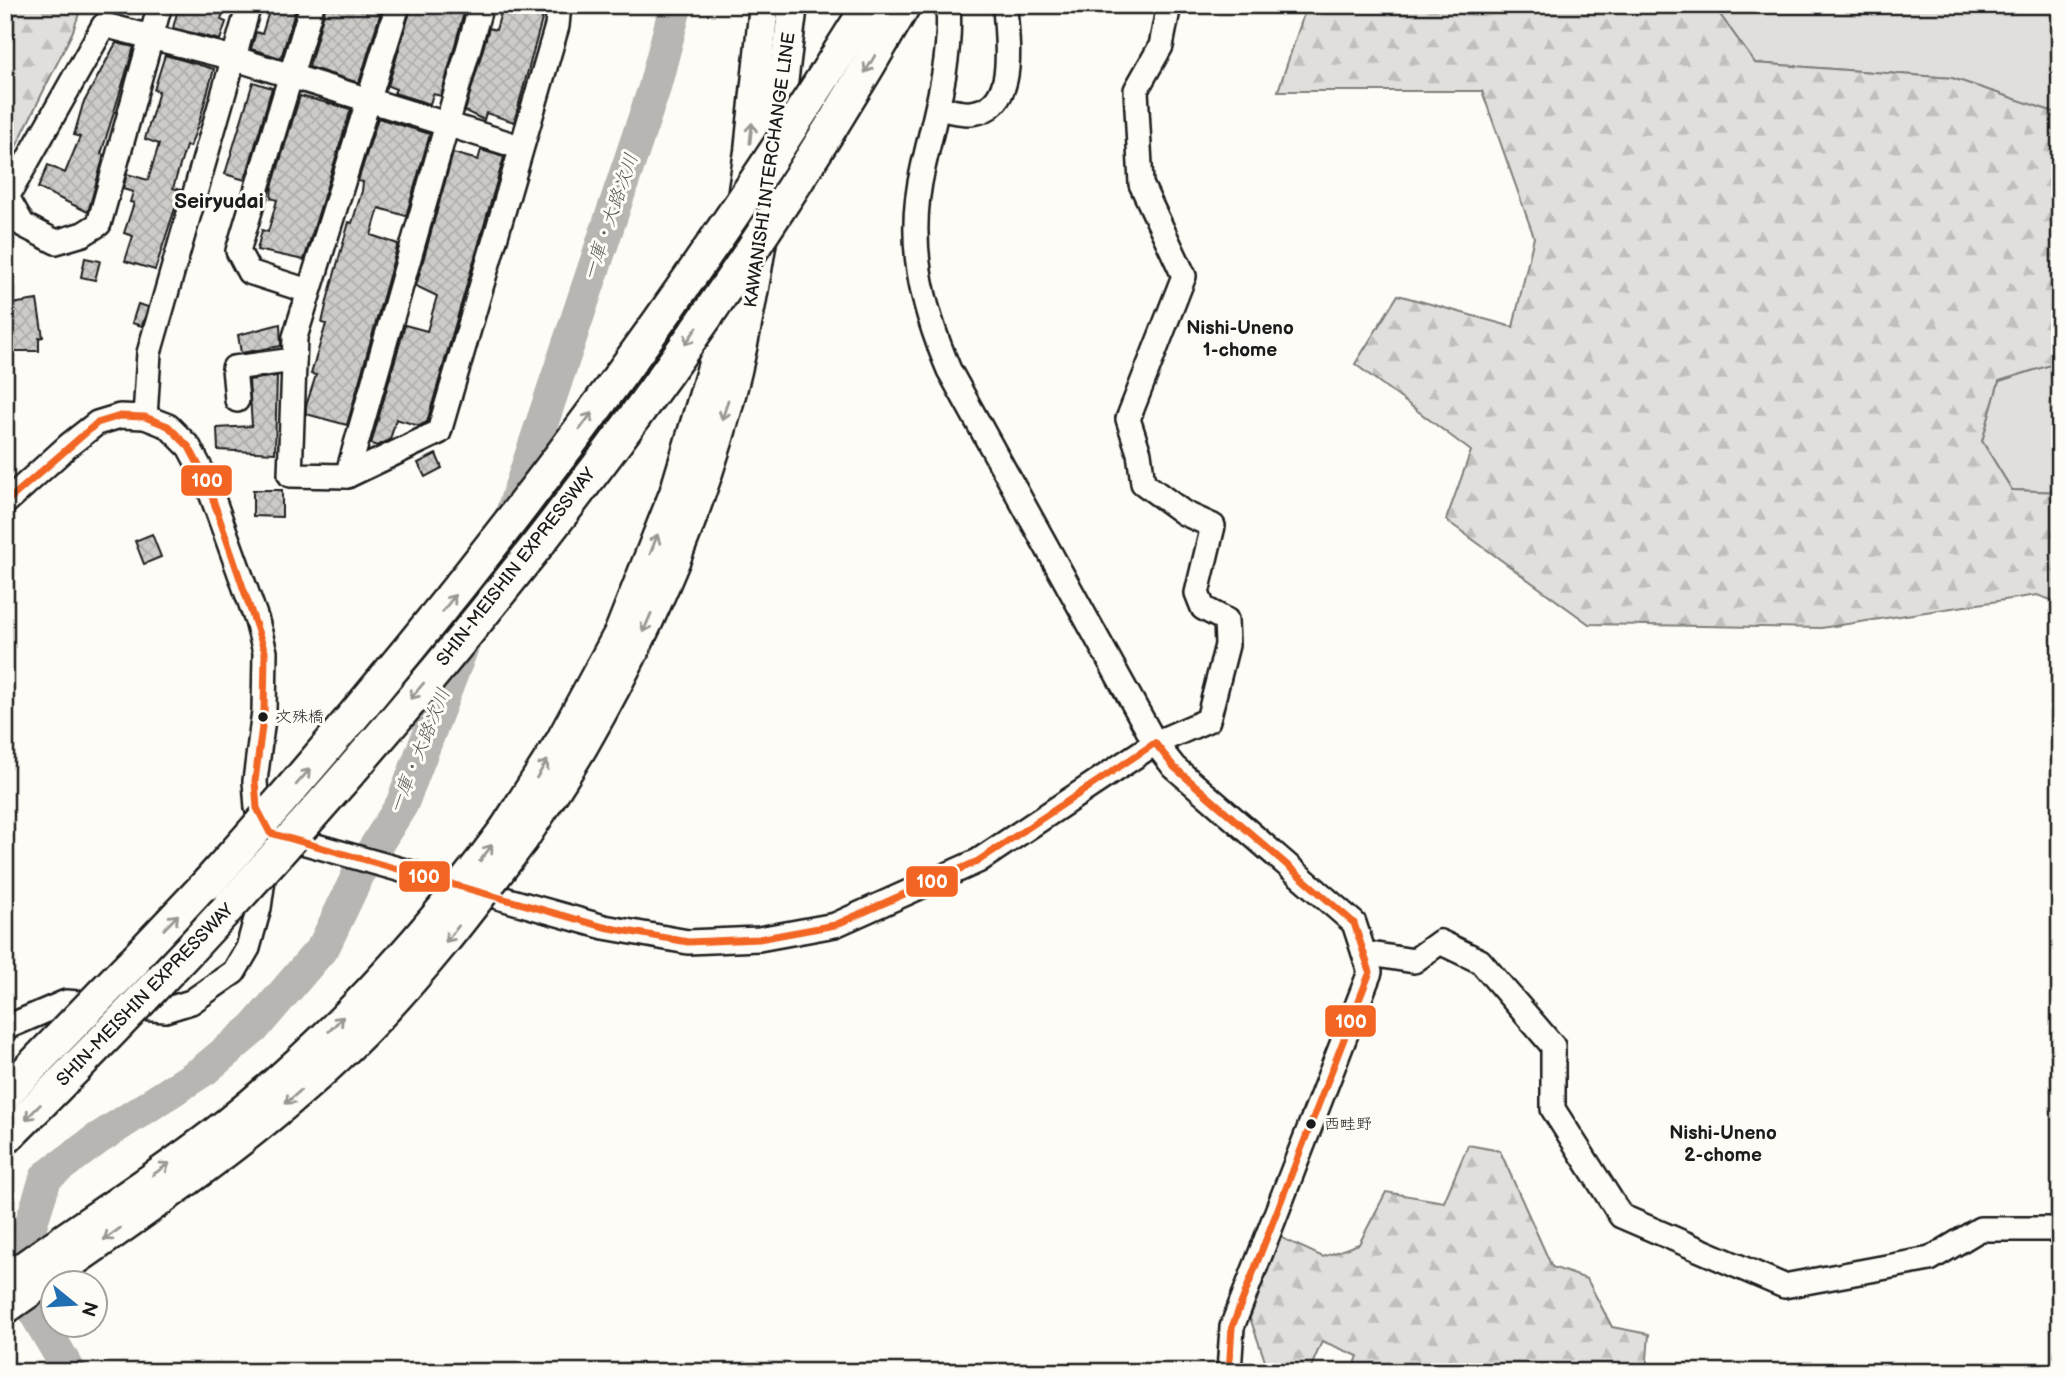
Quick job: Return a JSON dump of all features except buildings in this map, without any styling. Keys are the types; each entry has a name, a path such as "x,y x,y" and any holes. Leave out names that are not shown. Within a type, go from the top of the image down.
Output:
{"highway":[{"name":"SHIN-MEISHIN EXPRESSWAY","path":"5,1094 208,883 306,774 422,638 529,500 752,189 869,5"},
{"name":"SHIN-MEISHIN EXPRESSWAY","path":"5,1139 91,1055 218,919 333,790 521,563 666,370 756,242 856,88 904,5"}],"main road":[{"name":"KAWANISHI INTERCHANGE LINE","path":"5,1310 256,1129 352,1045 434,957 514,834 619,632 674,493 712,368 749,151 764,5"},
{"name":"KAWANISHI INTERCHANGE LINE","path":"5,1279 226,1123 323,1038 514,834 583,748 640,639 699,498 736,373 758,270 793,5"}],"street":[{"path":"160,5 150,38 99,224 83,234 56,242 23,225 7,197 104,25 150,38 233,58 520,147"},
{"path":"145,417 149,353 248,5"},
{"path":"308,291 249,272 238,251 312,5"},
{"path":"398,5 295,337 290,475 347,476 439,432 557,26 559,5"},
{"path":"347,476 481,5"},
{"path":"948,5 950,37 938,108 922,171 914,237 918,276 931,328 949,370 1154,743 1174,767 1354,923 1370,972 1232,1327 1229,1372"},
{"path":"938,108 971,113 990,106 1001,91 1008,71 1005,5"},
{"path":"270,832 441,878 604,927 688,942 759,939 835,925 978,861 1154,743 1208,720 1227,645 1226,620 1203,608 1197,593 1213,526 1184,513 1143,483 1139,453 1128,418 1184,276 1141,184 1136,90 1161,46 1168,5"},
{"path":"237,400 234,368 294,360"},
{"path":"5,503 69,444 97,423 120,416 145,417 168,425 189,447 206,480 257,621 265,652 264,711 255,782 257,807 270,832 259,908 248,948 234,972 191,1002 165,1010 66,1002 5,1028"},
{"path":"1364,953 1414,961 1440,942 1480,961 1553,1046 1553,1110 1621,1216 1784,1286 1930,1259 1980,1229 2060,1229"}],"green space":[{"path":"5,5 82,5 73,31 5,169"},
{"path":"1307,5 1713,5 1755,63 1952,78 2060,114 2060,180 2054,184 2060,204 2060,362 1999,381 1982,441 2012,490 2060,492 2060,603 2037,595 1821,628 1589,624 1446,520 1471,451 1355,364 1398,295 1513,327 1534,237 1482,91 1278,91"},
{"path":"1713,5 2060,5 2060,114 1952,78 1755,63"},
{"path":"2060,362 2060,492 2012,490 1982,441 1999,381"},
{"path":"1468,1145 1500,1151 1552,1267 1587,1279 1612,1327 1649,1334 1646,1372 1352,1372 1358,1356 1322,1341 1309,1372 1269,1372 1250,1318 1280,1237 1323,1257 1359,1244 1386,1192 1444,1202"}],"waterway":[{"name":"一庫・大路次川","path":"70,1372 37,1316 30,1227 46,1177 96,1140 204,1070 254,1028 324,946 359,873 402,804 498,554 654,89 676,5"}],"transit line":[{"name":"100","path":"5,503 97,423 120,416 145,417 168,426 189,447 206,479 265,652 264,711 255,781 257,808 270,833 604,927 688,942 759,939 835,925 978,861 1155,743"},
{"name":"100","path":"1155,743 1174,767 1354,923 1370,972 1232,1327 1229,1372"}],"place":[{"name":"文殊橋","path":"263,717"},
{"name":"西畦野","path":"1311,1124"}],"district":[{"name":"Seiryudai","path":"219,201"},
{"name":"Nishi-Uneno 1-chome","path":"1240,339"},
{"name":"Nishi-Uneno 2-chome","path":"1723,1144"}]}
